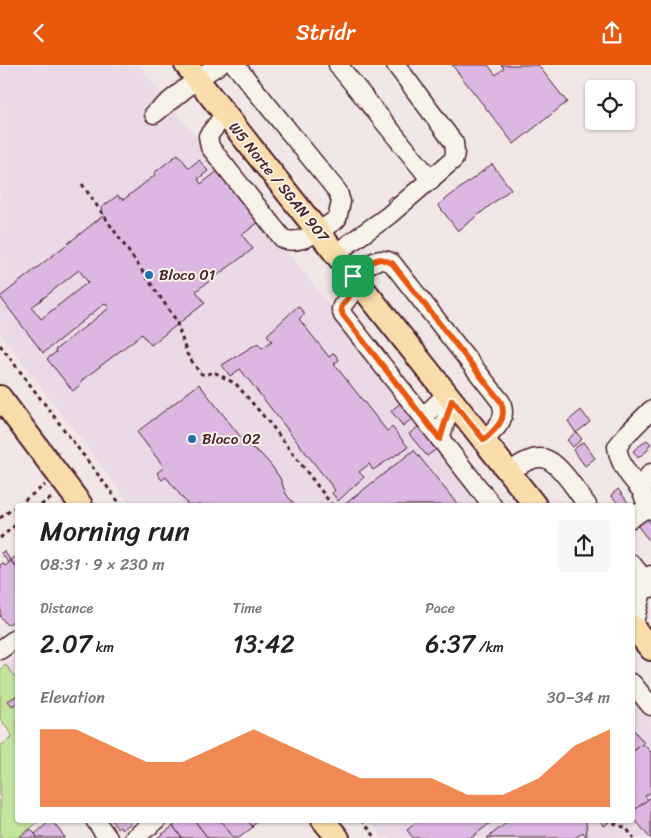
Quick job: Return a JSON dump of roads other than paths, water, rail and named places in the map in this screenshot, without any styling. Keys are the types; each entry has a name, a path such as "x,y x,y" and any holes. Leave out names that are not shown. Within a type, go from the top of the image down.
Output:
{"main road":[{"name":"W5 Norte / SGAN 907","path":"192,72 533,503"},
{"path":"3,408 59,475 80,503"},
{"path":"635,629 651,649"},
{"path":"326,823 338,838"}],"street":[{"path":"154,114 192,72 219,65"},
{"path":"225,114 208,136 210,147 283,239 289,241 296,240 318,232 337,219 342,202 338,192 235,65"},
{"path":"338,65 430,180"},
{"path":"336,253 388,216 454,159 454,143 396,65"},
{"path":"484,440 501,422 504,410 501,402 392,263 381,259 373,261 356,280 342,306 342,312 490,503"},
{"path":"423,417 450,397"},
{"path":"440,439 450,397"},
{"path":"647,502 624,470 619,457 618,447 626,435 651,410"},
{"path":"508,472 530,460 541,457 550,461 562,472 585,503"},
{"path":"647,502 643,482 651,473"},
{"path":"635,515 647,502"},
{"path":"635,567 649,581 635,620"},
{"path":"0,650 15,639"},
{"path":"635,687 651,706"},
{"path":"97,823 108,838"},
{"path":"134,838 154,823"}],"place":[{"name":"Bloco 01","path":"149,275"},
{"name":"Bloco 02","path":"192,439"}]}
